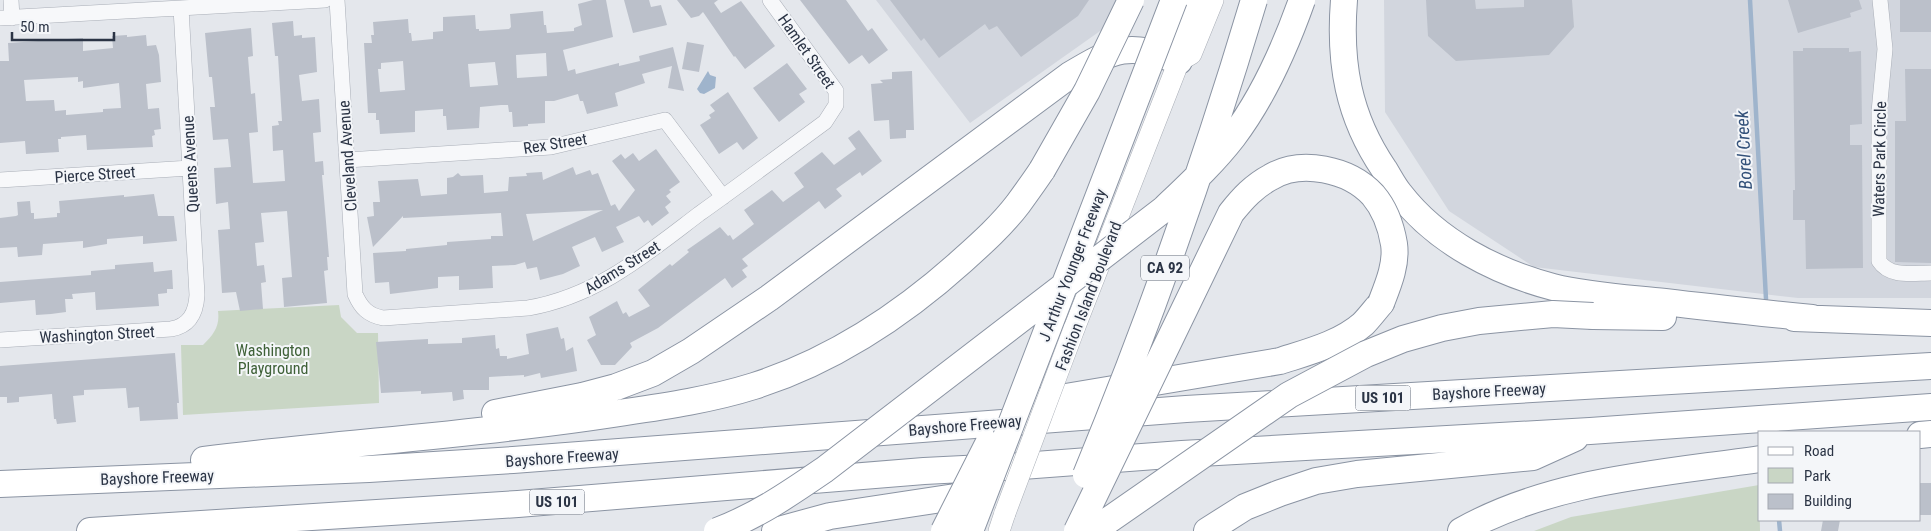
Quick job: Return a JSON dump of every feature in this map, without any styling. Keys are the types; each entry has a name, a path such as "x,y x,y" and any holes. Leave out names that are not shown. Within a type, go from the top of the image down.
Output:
{"highway":[{"path":"10,484 309,447 528,426 651,408 702,399 754,386 799,368 846,346 893,316 941,280 982,243 1017,206 1042,170 1087,91 1131,0"},
{"name":"J Arthur Younger Freeway","path":"970,531 1174,0"},
{"name":"CA 92","path":"1063,531 1111,414 1161,282 1254,0"},
{"path":"717,531 750,518 824,470 1164,209 1201,174 1233,136 1262,93 1286,44 1302,0"},
{"path":"1344,0 1342,46 1348,92 1377,159 1401,195 1428,223 1458,246 1491,264 1530,280 1554,287 1595,306"},
{"path":"309,447 549,403 616,387 653,373 691,351 769,298 1070,75 1101,57 1129,49 1155,52 1179,61"},
{"path":"836,435 1280,361 1343,338 1363,324 1381,303 1391,277 1394,245 1387,216 1372,195 1354,180 1327,170 1300,167 1272,176 1248,192 1231,213 1077,531"},
{"path":"944,531 1028,358 1104,180"},
{"path":"1093,531 1289,395 1366,354 1403,339 1442,328 1479,321 1554,314 1595,306 1931,323"},
{"name":"Bayshore Freeway","path":"10,484 369,469 661,450 1186,409 1931,366"},
{"name":"US 101","path":"90,531 518,504 924,471 1182,454 1590,431 1931,407"},
{"path":"1207,531 1245,507 1280,492 1316,481 1357,474 1533,456 1590,431"},
{"path":"1461,531 1489,515 1568,490 1603,482 1758,458"},
{"path":"775,531 830,516 955,497 1022,466"}],"main road":[{"name":"Fashion Island Boulevard","path":"1002,522 1074,328 1179,61 1175,47 1192,0"},
{"name":"Fashion Island Boulevard","path":"1179,61 1191,54 1213,0"}],"street":[{"path":"12,0 6,18 324,0"},
{"name":"Cleveland Avenue","path":"337,0 356,294 365,310"},
{"name":"Hamlet Street","path":"770,0 832,84 837,98 836,105"},
{"name":"Waters Park Circle","path":"1880,0 1885,50 1879,112 1879,261 1889,271 1899,273 1931,273"},
{"name":"Queens Avenue","path":"181,8 197,296 195,311 190,318"},
{"name":"Adams Street","path":"365,310 374,316 383,318 503,311 550,304 592,289 612,277 824,122 836,105"},
{"name":"Rex Street","path":"347,160 551,147 664,120 723,197"},
{"name":"Pierce Street","path":"0,180 190,168"},
{"name":"Washington Street","path":"0,340 171,330 178,328 190,318"}],"shaded area":[{"path":"876,0 1121,0 1110,24 970,123"},
{"path":"1384,0 1931,0 1931,298 1798,298 1534,267 1449,211 1385,112"}],"green space":[{"name":"Washington Playground","path":"339,305 341,317 357,333 378,333 379,403 183,415 181,345 203,345 215,330 218,321 218,311"},
{"path":"1758,485 1758,521 1760,521 1760,531 1534,531 1571,517"}],"water":[{"path":"708,71 710,75 716,77 715,88 704,94 700,93 697,89"}],"building":[{"path":"593,0 606,0 613,37 563,50 568,71 575,69 576,74 619,63 619,66 640,61 639,56 673,47 684,91 668,88 672,66 642,74 645,83 615,93 618,106 587,114 583,101 580,101 578,94 554,101 545,101 545,123 513,127 512,112 509,112 508,105 501,105 480,107 479,128 447,130 446,116 443,116 443,109 415,111 415,132 380,134 379,120 376,120 376,113 368,113 364,43 372,43 371,35 374,35 373,22 408,19 409,33 411,33 412,41 433,39 433,32 443,31 443,17 475,15 476,29 479,29 479,31 509,29 511,27 510,14 543,11 544,25 546,25 547,33 574,31 574,28 582,25 578,4","holes":["546,53 547,76 517,78 516,55","403,61 405,90 380,92 378,69 381,69 381,63","495,62 498,85 470,87 468,64"]},
{"path":"624,0 649,0 651,7 661,5 667,25 633,33"},
{"path":"677,0 718,0 714,3 721,13 741,1 775,46 745,69 734,57 703,12 699,16 691,18"},
{"path":"800,0 846,0 868,31 872,28 888,50 869,64 862,55 849,64"},
{"path":"890,0 1089,0 1078,16 1021,57 997,26 989,30 985,24 939,58 924,38 921,41"},
{"path":"1426,0 1475,0 1476,9 1524,7 1524,0 1572,0 1574,27 1549,55 1456,61 1428,36"},
{"path":"1788,0 1859,0 1862,9 1850,13 1851,17 1798,33"},
{"path":"1900,0 1931,0 1931,32 1900,32"},
{"path":"293,21 294,36 302,35 302,38 315,37 317,72 299,75 302,101 319,99 321,132 313,133 315,162 323,161 324,175 322,175 329,257 327,257 328,270 324,271 327,303 284,307 282,278 292,277 287,211 261,213 264,242 255,243 257,266 264,265 266,282 261,283 263,309 240,311 236,292 222,293 218,230 230,229 228,202 216,204 214,168 231,167 228,139 213,140 210,107 215,107 212,77 209,77 205,33 251,28 253,56 248,57 251,94 255,93 258,132 249,133 253,183 285,181 283,150 273,151 272,126 279,125 278,121 282,121 278,56 275,56 272,23"},
{"path":"146,35 147,46 156,45 159,55 161,82 146,84 148,109 159,108 161,129 154,130 155,135 152,136 153,147 87,150 86,135 61,137 61,139 58,139 59,152 26,154 25,141 0,143 0,61 9,61 8,43 83,38 83,51 113,48 112,36","holes":["78,77 78,82 83,81 83,88 119,83 121,108 103,109 103,112 66,115 66,110 55,111 54,100 26,101 24,80"]},
{"path":"687,42 704,45 699,72 682,69"},
{"path":"1803,48 1849,48 1849,52 1861,51 1862,124 1850,125 1850,145 1862,145 1863,268 1806,269 1805,220 1793,220 1793,190 1795,190 1793,51 1803,51"},
{"path":"787,63 807,89 799,94 805,102 779,122 753,88"},
{"path":"1905,69 1931,69 1931,263 1895,262 1895,121 1906,121"},
{"path":"912,71 914,130 906,130 906,138 890,139 889,120 874,121 871,84 883,83 880,80 892,79 892,72"},
{"path":"728,92 758,138 743,150 737,142 719,154 700,125 711,118 709,115 715,111 710,105"},
{"path":"859,130 882,161 862,176 860,172 836,189 842,196 825,209 819,201 742,259 748,266 742,270 747,277 732,288 725,278 658,328 630,343 632,347 615,365 601,365 587,340 596,335 589,317 617,301 623,314 626,312 629,317 650,306 638,290 670,264 672,266 689,252 687,250 720,227 733,240 754,224 744,210 772,190 783,202 804,187 794,173 822,152 834,165 856,149 848,138"},
{"path":"656,149 680,182 669,190 671,192 666,196 671,202 665,207 669,213 652,226 648,220 644,223 639,216 616,227 624,242 602,252 595,237 572,247 580,266 563,274 540,280 537,267 527,269 525,262 515,265 492,266 493,288 459,290 459,276 438,277 438,288 390,294 389,282 375,283 373,253 406,251 406,249 447,245 447,242 491,239 491,236 503,236 501,213 403,218 403,216 373,247 367,217 374,216 373,202 380,202 378,181 418,179 421,196 447,194 447,178 453,177 458,173 461,176 483,175 484,193 508,191 509,177 527,176 526,173 542,172 543,180 573,167 576,175 590,170 592,175 598,173 611,206 615,204 619,211 635,190 612,161 621,154 625,159 633,153 639,161","holes":["603,210 533,241 526,214"]},
{"path":"154,194 158,216 174,216 177,241 143,244 143,236 107,239 107,244 83,248 83,241 43,244 42,255 18,257 17,247 0,248 0,218 18,215 17,202 30,201 31,213 34,213 34,219 57,217 57,213 60,213 59,201"},
{"path":"153,262 154,272 172,270 173,289 167,289 167,293 158,294 159,306 96,310 95,292 72,294 73,299 65,299 66,312 51,314 36,315 35,300 0,303 0,282 91,275 91,271 115,269 115,265"},
{"path":"558,327 561,339 564,338 566,351 573,347 577,371 541,378 540,373 524,377 524,375 489,377 489,390 463,390 464,399 453,401 452,392 421,394 421,391 381,393 376,342 428,339 428,344 462,343 462,338 495,335 496,349 499,348 500,356 507,356 507,359 529,354 526,334"},
{"path":"175,353 179,403 177,403 178,419 140,421 139,407 128,408 126,388 84,390 84,395 73,396 76,422 57,424 56,419 54,419 52,394 19,397 19,402 7,403 7,397 0,397 0,366"},
{"path":"1921,483 1931,483 1931,515 1921,515"},
{"path":"1823,521 1840,521 1838,531 1821,531"}],"waterway":[{"name":"Borel Creek","path":"1750,0 1766,299"},
{"name":"Borel Creek","path":"1779,521 1780,531"}]}
